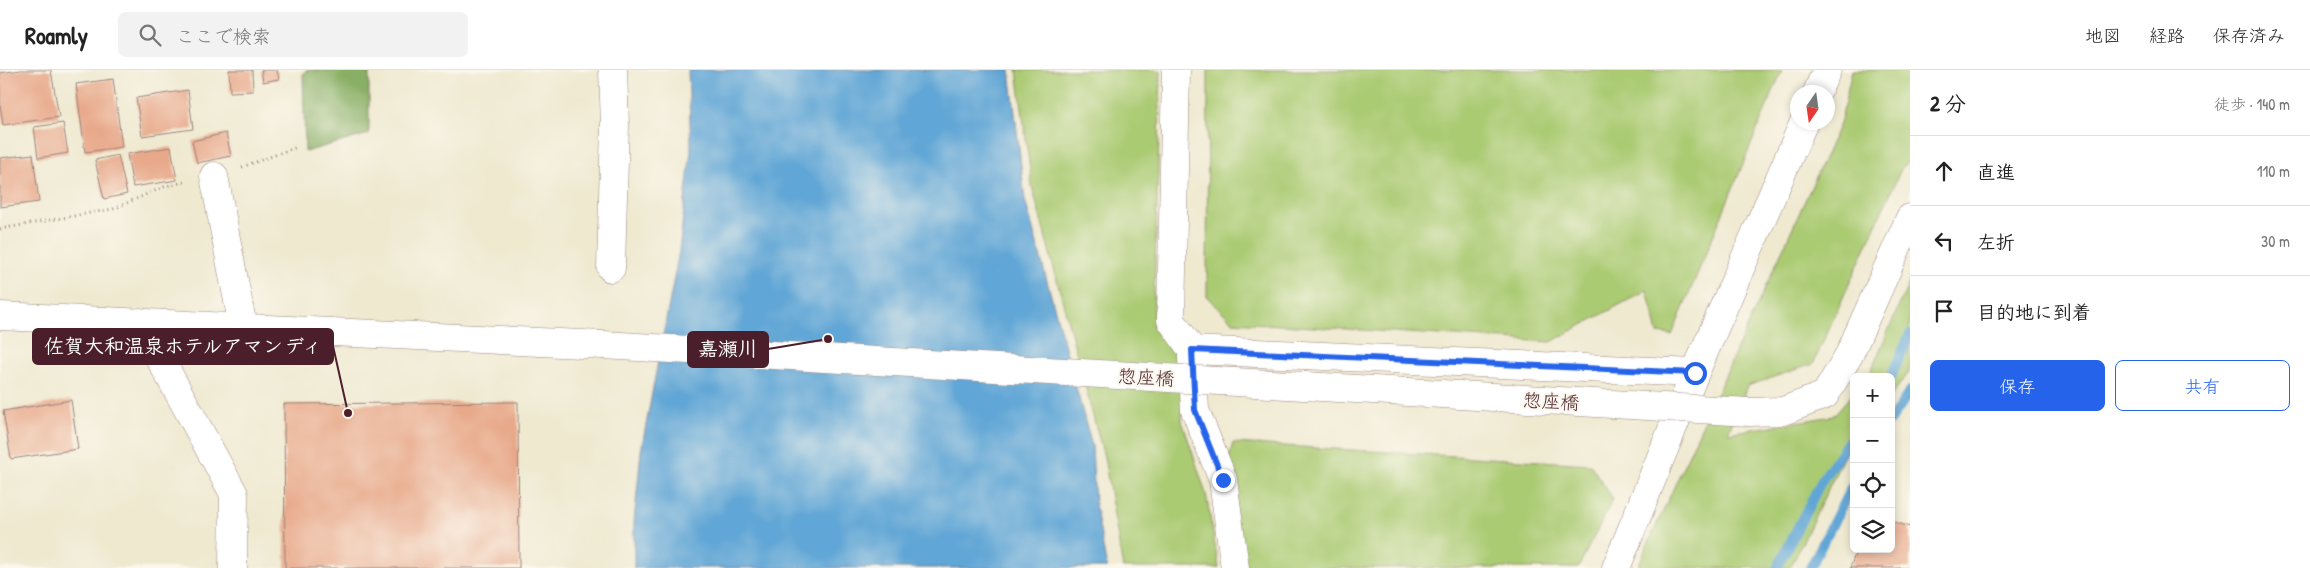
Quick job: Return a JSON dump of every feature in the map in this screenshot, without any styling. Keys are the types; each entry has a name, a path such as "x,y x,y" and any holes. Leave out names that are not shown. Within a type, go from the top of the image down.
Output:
{"street":[{"path":"611,268 615,125 614,70"},
{"path":"1176,70 1171,320 1192,350 1195,410 1223,480 1235,568"},
{"path":"1820,85 1827,70"},
{"path":"1616,568 1695,373 1801,130"},
{"path":"214,176 243,327"},
{"name":"惣座橋","path":"0,316 603,345 1749,412 1783,411 1825,395 1849,355 1910,218"},
{"path":"140,322 234,494 233,568"},
{"path":"1192,350 1695,373"}],"path":[{"path":"0,229 113,209 166,186 214,176 297,147"}],"green space":[{"path":"306,70 369,70 369,134 305,152 303,74"},
{"path":"1017,70 1161,70 1153,328 1182,355 1182,421 1206,494 1219,568 1123,568 1104,457 1032,186"},
{"path":"1208,70 1782,70 1672,335 1658,333 1647,290 1551,342 1233,322 1207,297"},
{"path":"1852,70 1910,70 1910,160 1902,167 1813,364 1747,386 1728,433 1833,416 1850,397 1850,449 1843,458 1790,568 1637,568 1840,124"},
{"path":"1910,280 1910,371 1895,391 1895,373 1869,373"},
{"path":"1233,443 1590,464 1613,499 1578,568 1235,568 1223,480"}],"water":[{"path":"688,70 1010,70 1025,200 1092,446 1095,504 1107,568 634,568 634,522 641,451 679,251 691,150"}],"building":[{"path":"21,70 51,70 59,117 3,125 0,104 0,73"},
{"path":"229,70 252,70 253,91 230,92"},
{"path":"261,70 277,70 279,79 263,82"},
{"path":"113,79 122,147 85,152 76,84"},
{"path":"188,90 193,129 142,136 136,98"},
{"path":"63,123 68,153 38,158 34,127"},
{"path":"226,133 231,156 197,163 192,141"},
{"path":"171,147 177,180 133,187 127,154"},
{"path":"33,154 39,202 0,207 0,158"},
{"path":"118,155 127,194 104,199 95,160"},
{"path":"71,400 78,449 11,459 3,411"},
{"path":"518,402 519,568 285,568 284,404"},
{"path":"1895,522 1910,527 1910,568 1850,568 1856,553 1895,553"}],"waterway":[{"path":"1893,373 1910,334"},
{"path":"1892,418 1910,391"},
{"path":"1777,568 1822,480 1850,439"},
{"path":"1810,568 1850,490"}],"place":[{"name":"嘉瀬川","path":"828,339"},
{"name":"佐賀大和温泉ホテルアマンディ","path":"348,413"}],"route":[{"path":"1223,480 1195,410 1192,350 1695,373"}]}
